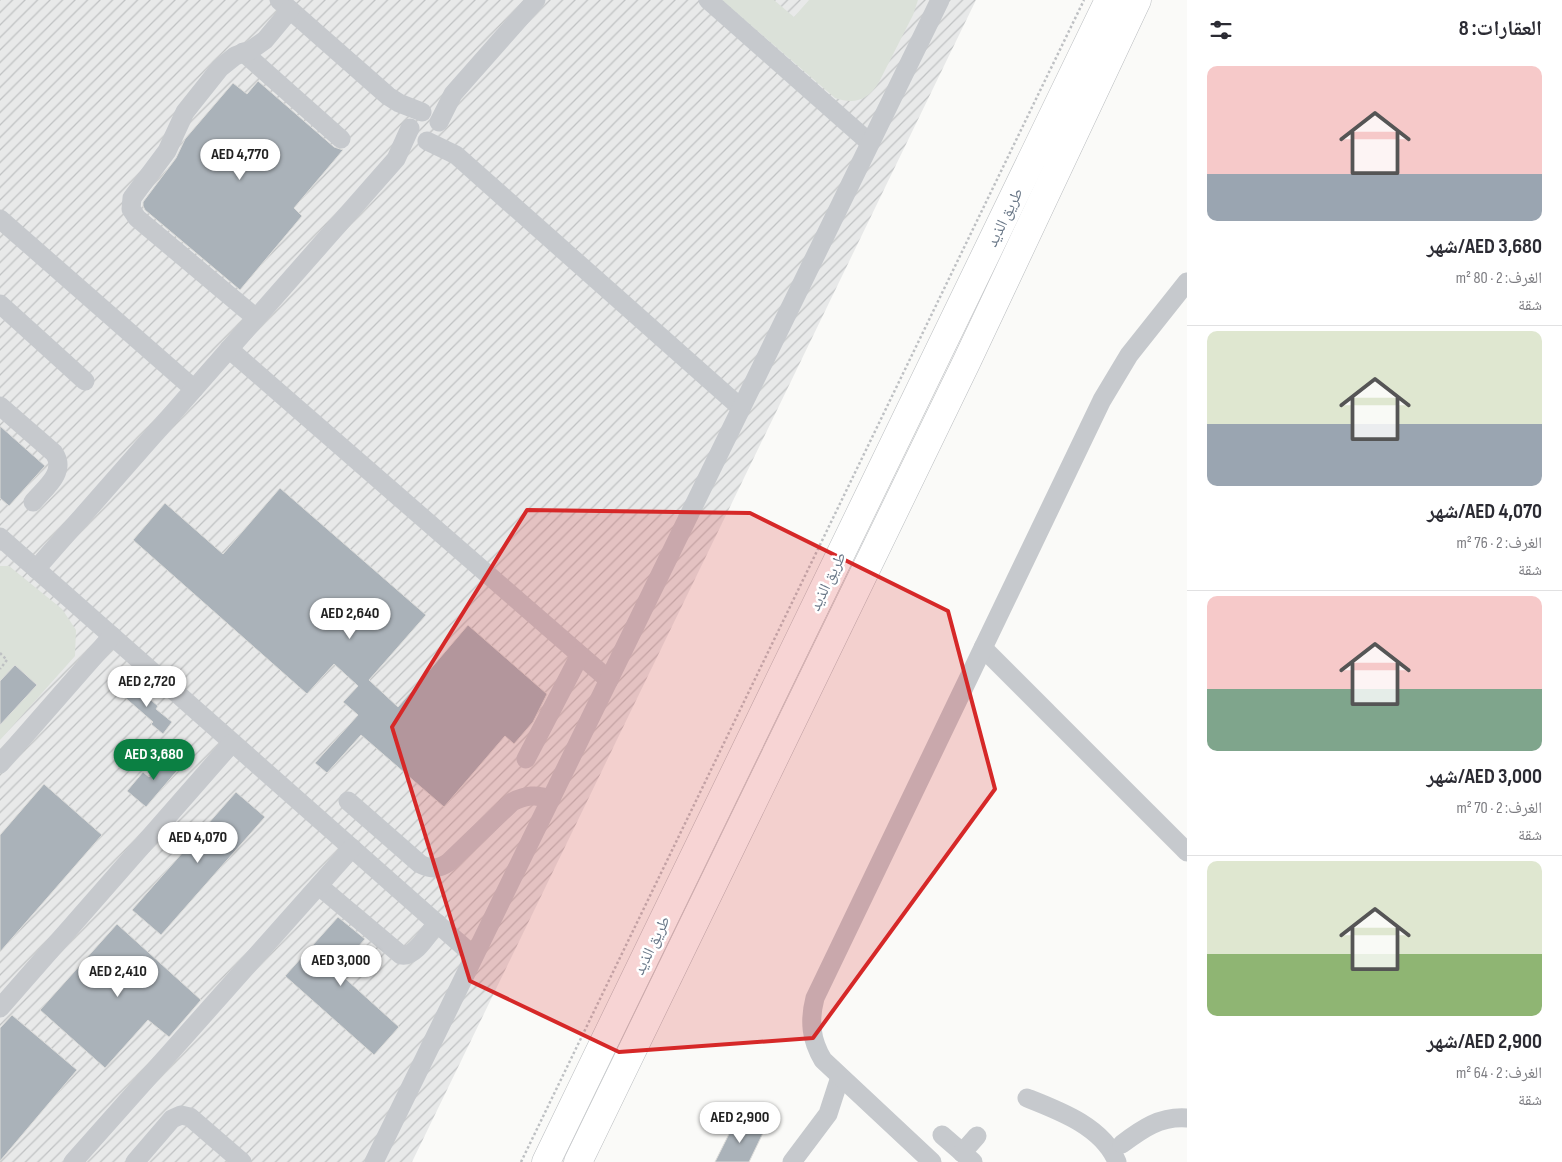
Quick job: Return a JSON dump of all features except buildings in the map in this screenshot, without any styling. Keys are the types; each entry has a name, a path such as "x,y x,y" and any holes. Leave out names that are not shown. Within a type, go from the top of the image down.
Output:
{"highway":[{"name":"طريق الذيد","path":"546,1162 1109,0"},
{"name":"طريق الذيد","path":"578,1162 968,361 1137,0"}],"lane":[{"path":"36,569 396,159 430,126 453,94 536,0"},
{"path":"708,0 870,143"},
{"path":"374,1162 939,1"},
{"path":"256,318 137,218 133,214 131,204 135,193 171,145 178,124 185,112 220,68 235,56 251,50 265,40 285,5 388,96 430,126 456,154 741,408"},
{"path":"243,52 341,139"},
{"path":"388,96 410,127"},
{"path":"396,159 413,117 430,126"},
{"path":"0,219 194,389"},
{"path":"932,1162 823,1060 814,1044 811,1016 815,998 1110,384 1129,355 1187,282"},
{"path":"0,304 85,381"},
{"path":"229,350 609,680"},
{"path":"0,406 58,458 58,471 33,502"},
{"path":"0,537 474,956"},
{"path":"0,764 112,636"},
{"path":"983,648 1187,852"},
{"path":"526,759 580,655"},
{"path":"0,1008 232,743"},
{"path":"348,801 420,864 435,868 449,862 512,802 521,797 531,795 551,799"},
{"path":"78,1160 352,848"},
{"path":"319,886 401,955 413,953 437,923"},
{"path":"792,1162 828,1114 840,1077"},
{"path":"1027,1098 1064,1114 1093,1131 1110,1149 1119,1153 1152,1123 1170,1118 1187,1118"},
{"path":"828,1114 846,1106 866,1101"},
{"path":"135,1162 172,1119 181,1114 190,1117 242,1162"},
{"path":"942,1135 967,1157 977,1136"}],"path":[{"path":"521,1162 1084,0"},
{"path":"0,653 7,660 0,669"}],"highlighted area":[{"path":"527,510 750,513 948,611 995,789 813,1038 619,1052 470,981 392,727"}],"shaded area":[{"path":"0,0 976,0 412,1162 0,1162"},
{"path":"722,0 774,0 794,17 809,0 918,0 913,15 875,88 866,97 849,101 835,98"},
{"path":"0,566 9,566 62,609 76,630 75,656 0,740 0,725 36,685 15,665 0,681"}]}
